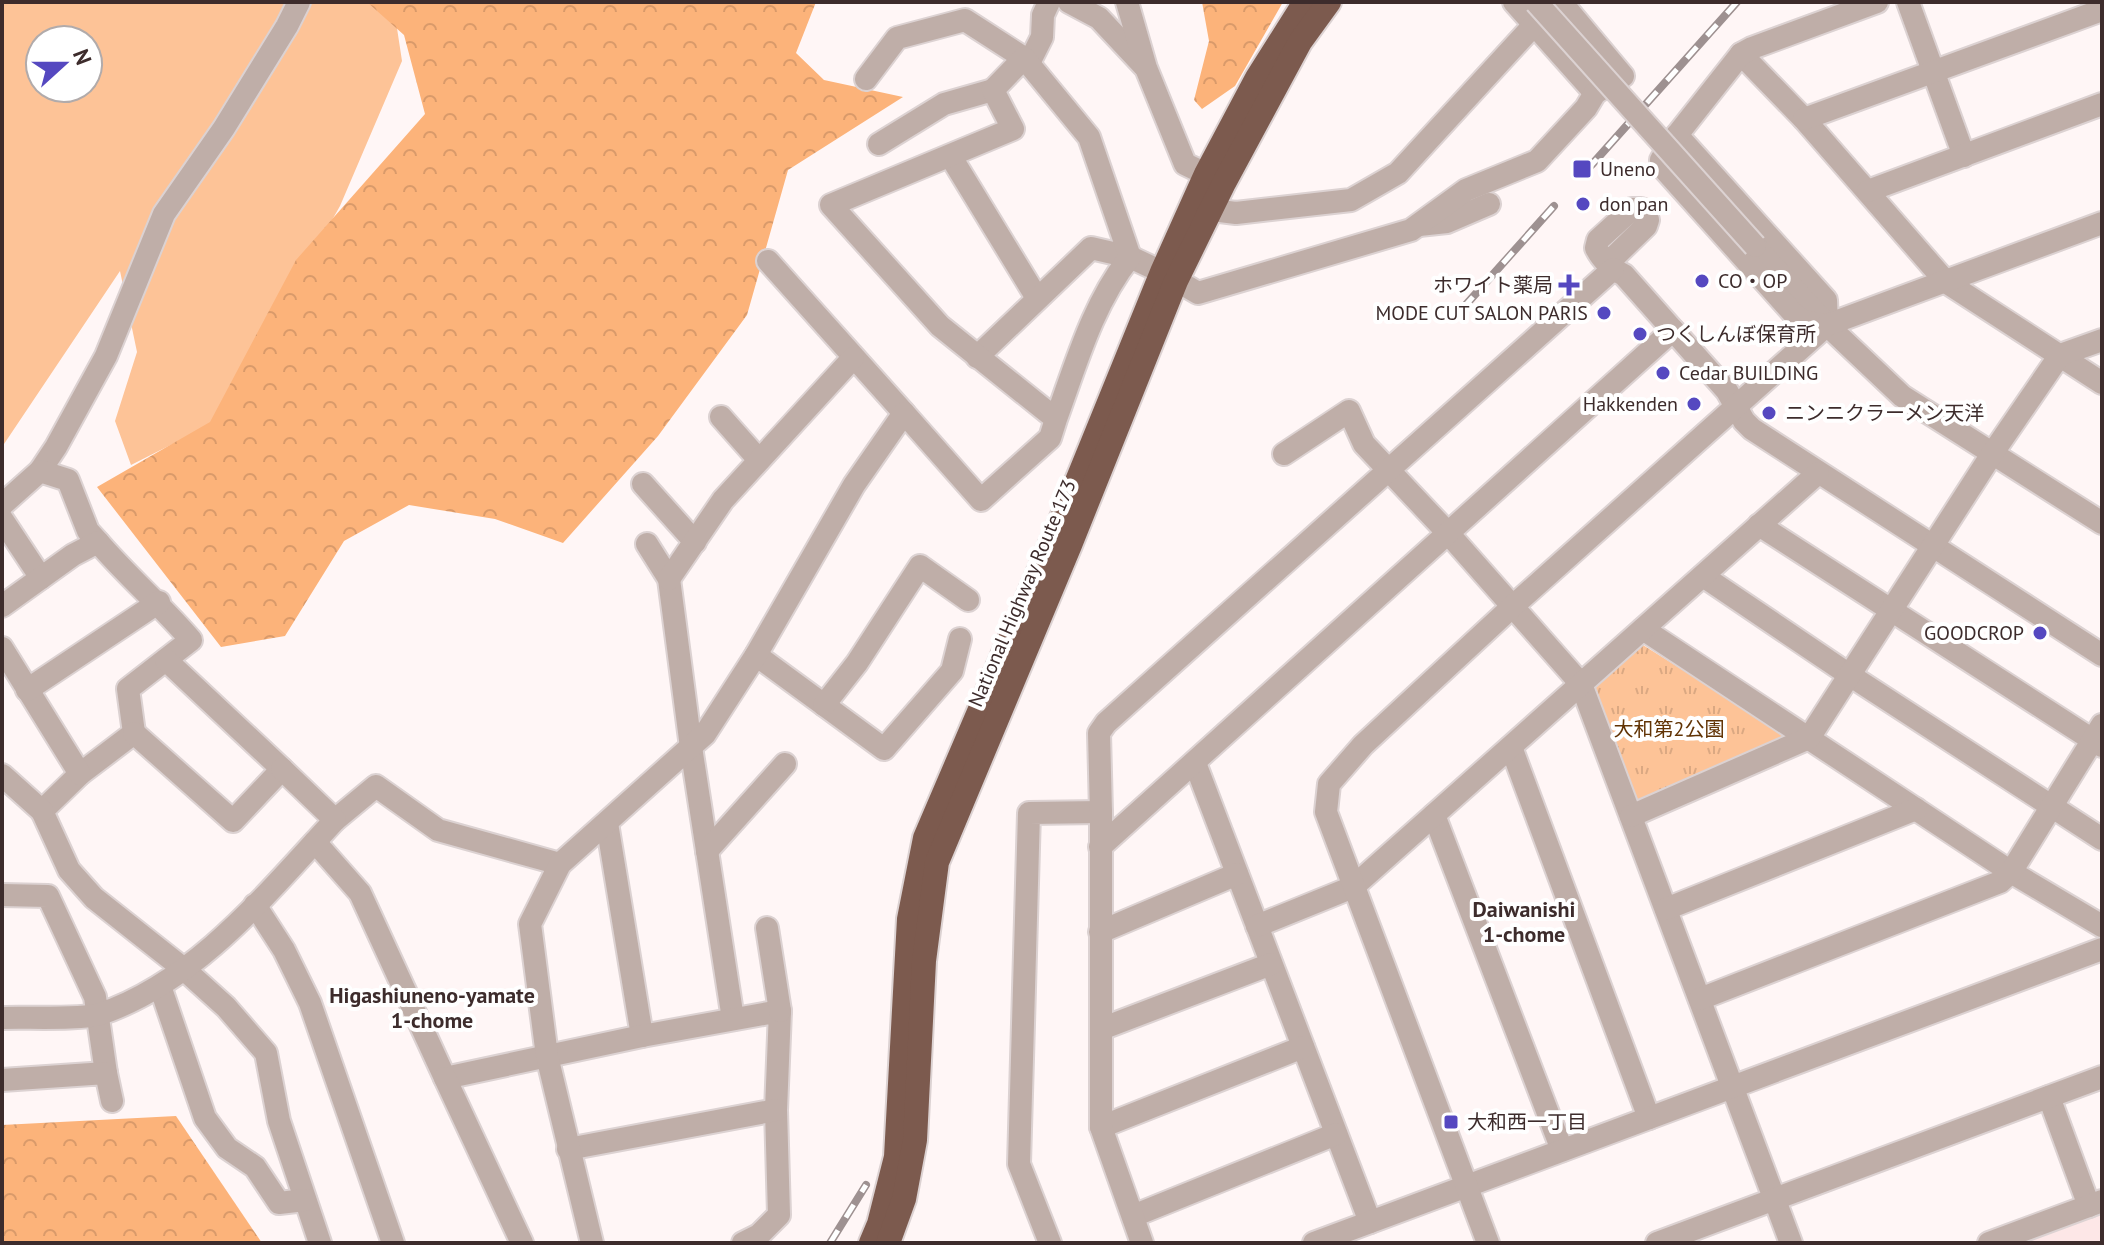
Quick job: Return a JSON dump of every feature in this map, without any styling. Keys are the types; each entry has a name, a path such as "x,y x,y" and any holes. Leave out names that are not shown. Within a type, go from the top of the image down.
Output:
{"highway":[{"name":"National Highway Route 173","path":"871,1243 896,1157 909,919 925,838 1064,513 1215,179 1257,78 1305,2"},
{"name":"National Highway Route 173","path":"888,1243 904,1199 915,1140 924,961 937,862 1070,545 1169,276 1212,210 1215,179 1300,42 1329,2"}],"street":[{"path":"2,505 40,471 56,447 106,356 164,214 224,128 299,2"},
{"path":"879,144 944,104 993,90 1026,60 1042,37 1043,15 1049,2"},
{"path":"1069,2 1099,18 1146,68"},
{"path":"1127,2 1146,68 1185,164 1215,179"},
{"path":"1514,2 1534,13 1827,325 1902,396 2102,523"},
{"path":"1212,210 1236,213 1351,200 1398,173 1534,13 1555,2"},
{"path":"977,357 1091,248 1130,257 1198,293 1404,233 1466,190 1537,161 1586,108 1595,93 1623,76 1561,2"},
{"path":"1827,325 1803,321 1793,313 1665,170 1661,160 1741,54 1877,2"},
{"path":"1908,2 1964,156"},
{"path":"1804,119 2102,10"},
{"path":"1534,13 1595,93"},
{"path":"866,79 897,38 965,20 1026,60 1089,137 1130,257"},
{"path":"1741,54 1804,119 1946,282 2102,383"},
{"path":"993,90 1013,129 831,205 940,326 1056,419"},
{"path":"1868,191 2102,104"},
{"path":"1677,135 1826,300 1827,325"},
{"path":"951,157 1037,298"},
{"path":"1418,225 1447,222 1489,204"},
{"path":"1142,1243 1101,1127 1099,733 1106,723 1610,266 1646,226 1646,214 1641,209 1632,209 1598,240 1596,248 1610,266 1624,275 1727,391 1752,429 2102,655"},
{"path":"1488,1243 1326,812 1329,784 1363,745 1513,606 1827,325 2102,223"},
{"path":"768,261 981,500 1050,438 1082,347 1113,278 1130,257"},
{"path":"1100,847 1673,330"},
{"path":"1631,816 1809,738 1992,454 2060,355 2102,340"},
{"path":"669,579 723,500 853,358"},
{"path":"1284,454 1349,411 1364,444 1447,532 1581,684 1791,1243"},
{"path":"592,1243 547,1056 530,924 560,864 705,734 756,655 854,485 904,413"},
{"path":"721,417 759,460"},
{"path":"40,471 68,480 88,531 130,580 159,602 191,640 128,689 134,733 233,821 282,769"},
{"path":"1257,926 1353,887 1818,473"},
{"path":"643,484 695,542"},
{"path":"2,519 41,578"},
{"path":"1700,999 2000,882 2011,872 2099,736 1759,525"},
{"path":"2,606 73,555 98,542"},
{"path":"647,544 669,579 691,747 733,1019"},
{"path":"824,705 857,663 920,566 968,600"},
{"path":"1703,576 2102,839"},
{"path":"27,690 159,602"},
{"path":"1643,629 2011,872 2102,926"},
{"path":"756,655 884,749 952,671 960,639"},
{"path":"2,648 80,774"},
{"path":"166,660 335,820"},
{"path":"42,811 80,774 134,733"},
{"path":"1511,747 1649,1118"},
{"path":"1195,763 1370,1222"},
{"path":"707,851 785,764"},
{"path":"2,775 42,811 69,870 94,898 185,970 226,1007 266,1053 279,1121 320,1243"},
{"path":"2,1018 98,1015 160,986 185,970 255,905 335,820 376,786 438,830 560,864"},
{"path":"1666,909 1916,809"},
{"path":"1050,1243 1019,1164 1029,813 1101,812"},
{"path":"1434,815 1562,1150"},
{"path":"607,823 642,1036"},
{"path":"315,842 360,893 522,1243"},
{"path":"1100,932 1237,874"},
{"path":"2,895 48,896 95,997 112,1101"},
{"path":"255,905 284,950 310,1003 393,1243"},
{"path":"743,1243 759,1235 779,1215 776,1110 780,1011 767,928"},
{"path":"1314,1243 2102,949"},
{"path":"1101,1029 1271,964"},
{"path":"160,986 205,1118 227,1148 255,1167 279,1203 305,1200"},
{"path":"445,1078 642,1036 780,1011"},
{"path":"1101,1127 1303,1047"},
{"path":"2,1080 106,1073"},
{"path":"1657,1243 2102,1077"},
{"path":"1989,1243 2096,1203 2049,1097"},
{"path":"568,1149 776,1110"},
{"path":"1133,1216 1336,1134"}],"shaded area":[{"path":"2102,1212 2102,1243 2020,1243"}],"green space":[{"path":"2,2 393,2 402,61 340,206 218,421 131,465 115,421 137,352 120,271 2,447"},
{"path":"367,2 816,2 796,53 824,80 903,97 788,170 747,315 658,436 563,543 495,519 409,505 344,541 285,636 221,647 97,487 210,422 296,260 425,114 404,35"},
{"path":"1202,2 1283,2 1235,86 1202,109 1194,100 1209,41"},
{"name":"大和第2公園","path":"1643,645 1791,738 1641,802 1633,799 1592,689"},
{"path":"176,1116 262,1243 2,1243 2,1125"}],"railway":[{"path":"1587,170 1737,2"},
{"path":"1463,308 1554,206"},
{"path":"830,1243 866,1185"}],"place":[{"name":"Uneno","path":"1582,169"},
{"name":"don pan","path":"1583,204"},
{"name":"CO・OP","path":"1702,281"},
{"name":"ホワイト薬局","path":"1569,285"},
{"name":"MODE CUT SALON PARIS","path":"1604,313"},
{"name":"つくしんぼ保育所","path":"1640,334"},
{"name":"Cedar BUILDING","path":"1663,373"},
{"name":"Hakkenden","path":"1694,404"},
{"name":"ニンニクラーメン天洋","path":"1769,413"},
{"name":"GOODCROP","path":"2040,633"},
{"name":"大和西一丁目","path":"1451,1122"}],"district":[{"name":"Daiwanishi 1-chome","path":"1524,922"},
{"name":"Higashiuneno-yamate 1-chome","path":"432,1008"}]}
